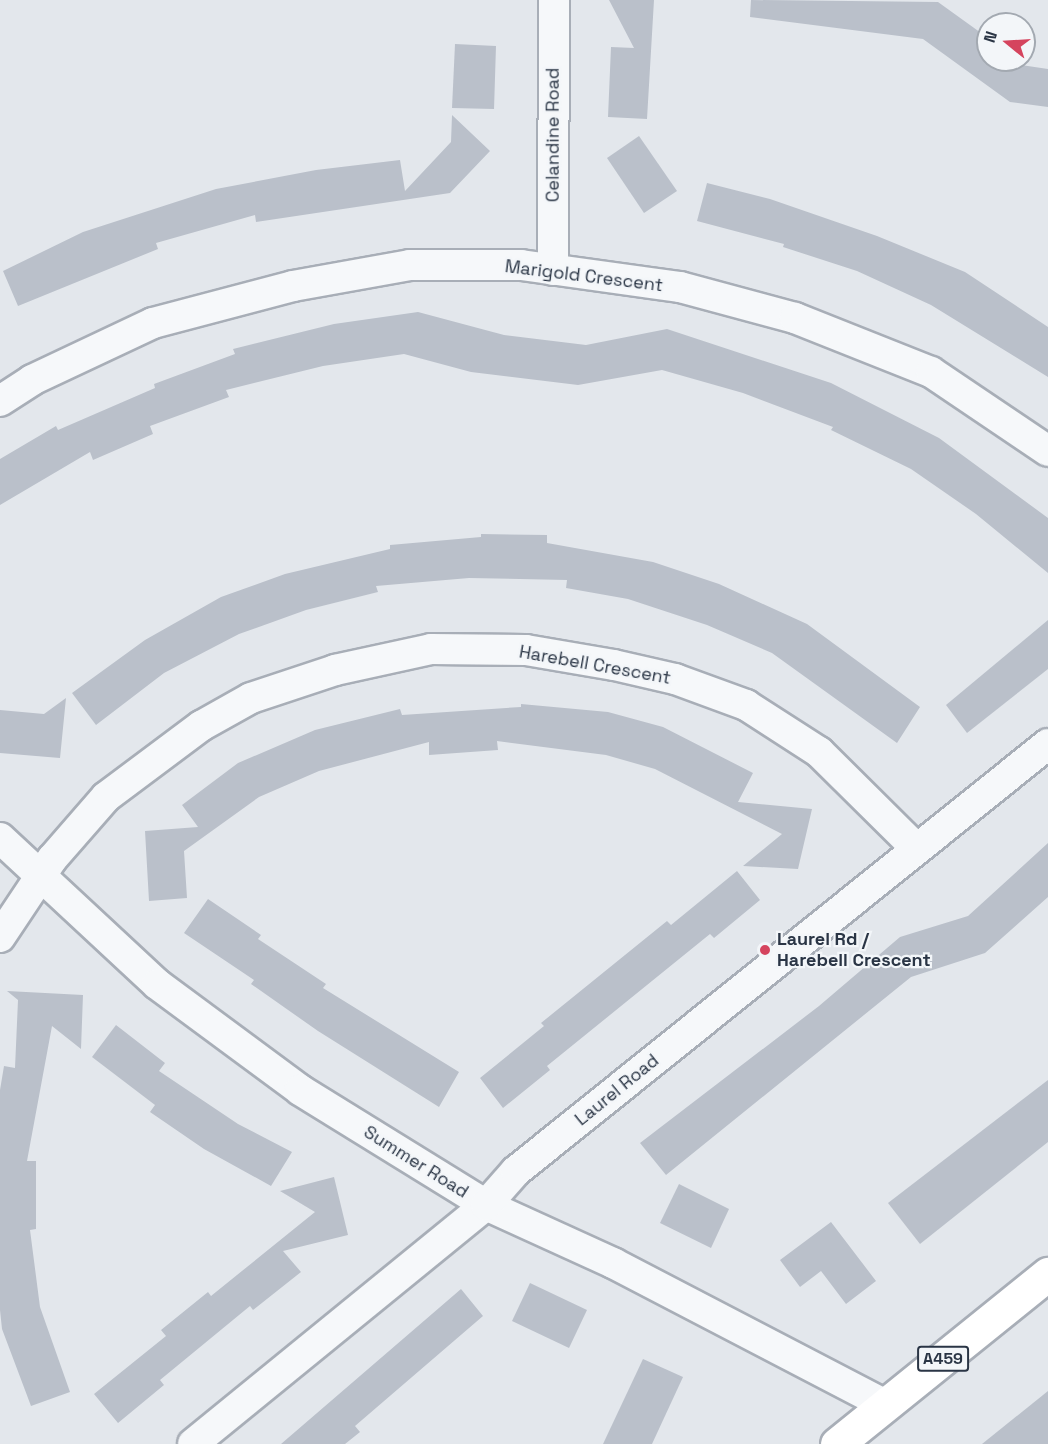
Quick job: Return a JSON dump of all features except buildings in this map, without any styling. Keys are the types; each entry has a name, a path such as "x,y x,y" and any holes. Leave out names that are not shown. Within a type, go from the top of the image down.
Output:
{"main road":[{"name":"A459","path":"837,1444 1048,1274"}],"street":[{"name":"Celandine Road","path":"553,270 554,0"},
{"name":"Marigold Crescent","path":"0,401 32,380 153,323 292,286 410,265 521,265 680,287 795,318 931,372 1048,452"},
{"name":"Harebell Crescent","path":"0,937 39,878 106,797 201,726 251,698 314,676 431,650 526,650 614,665 675,679 746,705 819,752 917,849"},
{"name":"Laurel Road","path":"193,1444 486,1204 516,1171 1048,744"},
{"name":"Summer Road","path":"0,837 39,878 157,984 300,1090 486,1204 613,1263 886,1405"}],"place":[{"name":"Laurel Rd / Harebell Crescent","path":"765,950"}]}
